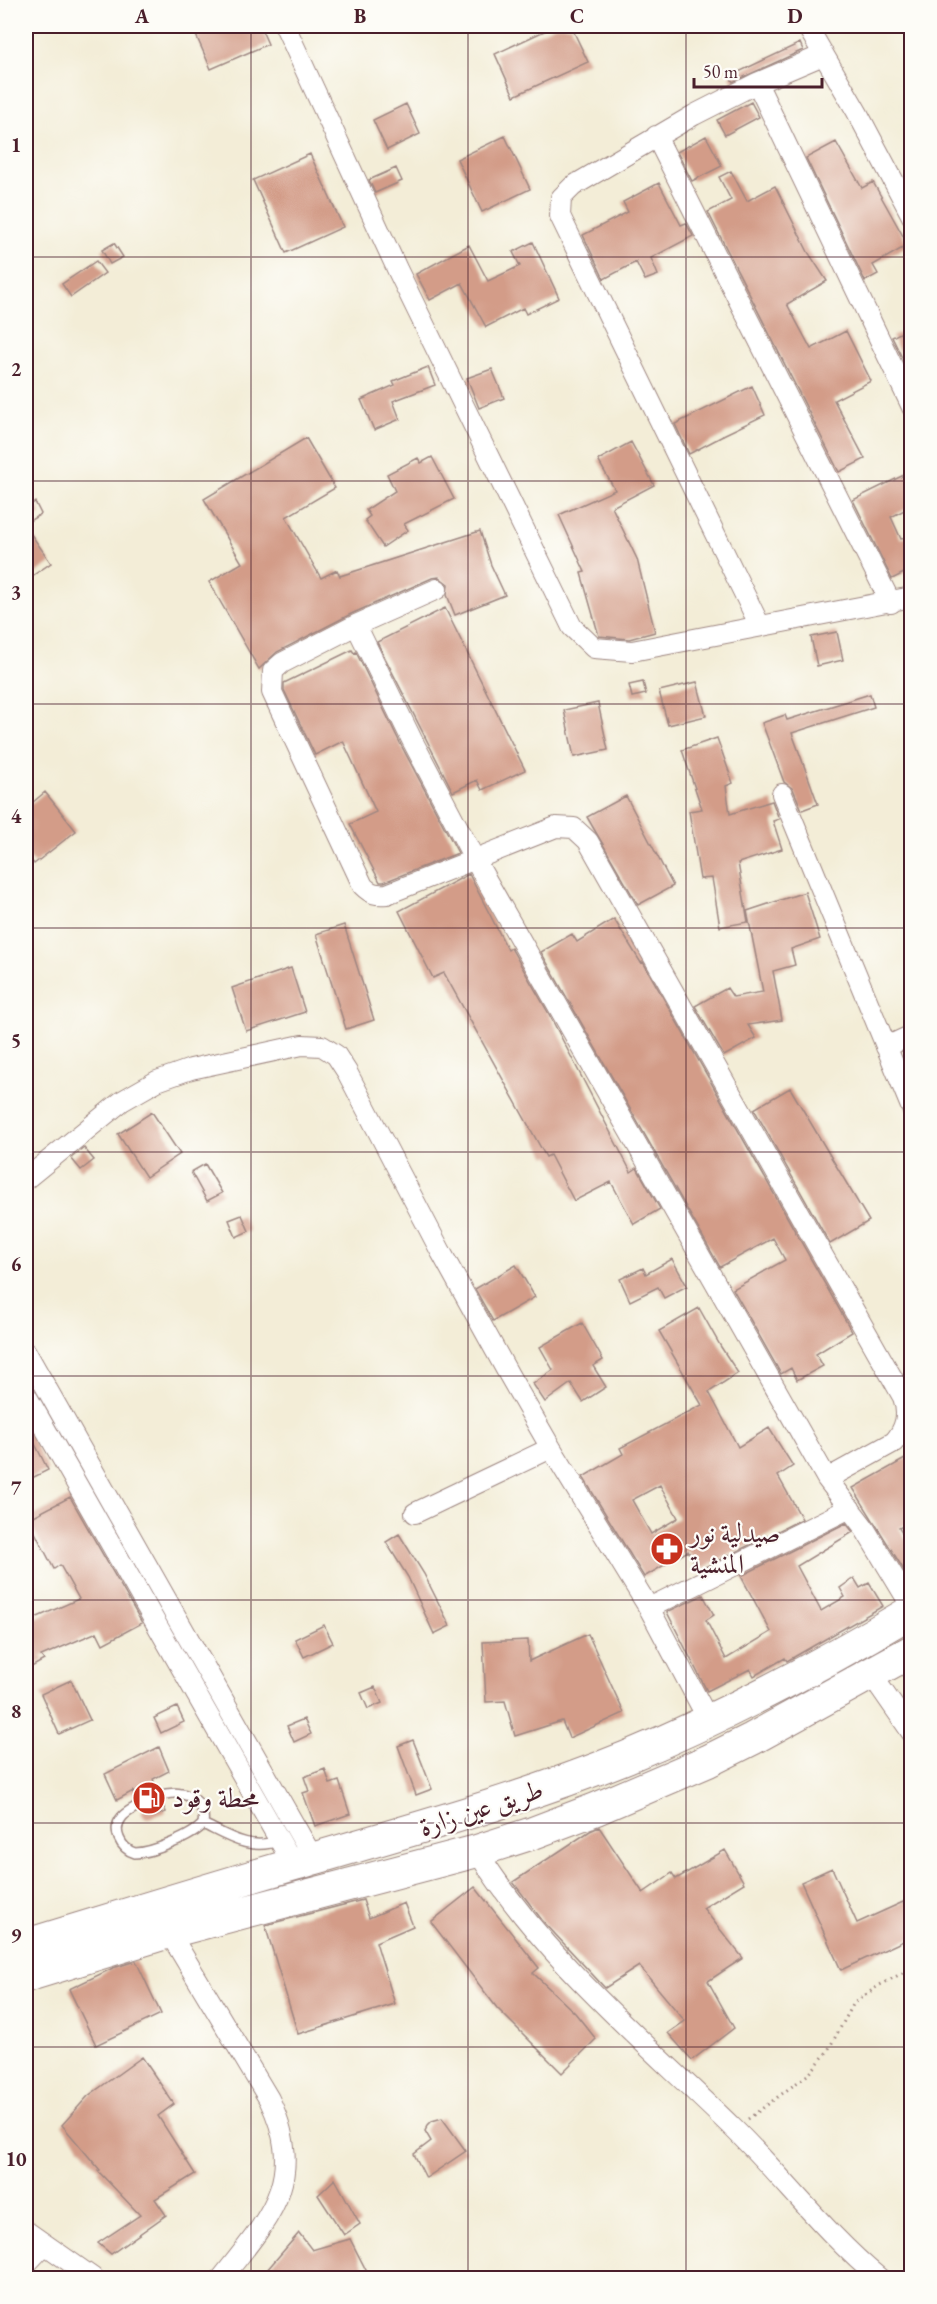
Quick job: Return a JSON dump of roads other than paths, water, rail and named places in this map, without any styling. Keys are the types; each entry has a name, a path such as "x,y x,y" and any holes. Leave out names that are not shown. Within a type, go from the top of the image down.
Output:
{"main road":[{"name":"طريق عين زارة","path":"26,1945 295,1854 455,1818 520,1797 627,1757 709,1721 798,1677 912,1609"},
{"name":"طريق عين زارة","path":"26,1976 169,1932 477,1851 533,1833 655,1785 752,1739 912,1651"}],"street":[{"path":"285,26 399,271 572,627 594,648 632,651 891,603 912,597"},
{"path":"807,26 857,112 912,216"},
{"path":"759,626 560,216 561,198 573,186 656,135 757,83 823,55"},
{"path":"757,83 912,407"},
{"path":"656,135 891,603"},
{"path":"437,589 356,625 282,663 273,671 272,692 363,886 370,892 377,895 387,894 556,827 568,826 580,832 588,841 726,1082 906,1405 904,1429 894,1442 828,1479"},
{"path":"356,625 412,740 475,860 828,1479 863,1526 912,1609"},
{"path":"783,794 912,1109"},
{"path":"886,1047 912,1035"},
{"path":"26,1179 122,1101 157,1081 191,1069 302,1045 322,1046 336,1055 441,1252 551,1448 649,1608 709,1721"},
{"path":"26,1352 298,1831 295,1854"},
{"path":"26,1395 295,1854"},
{"path":"415,1513 551,1448"},
{"path":"649,1608 850,1508"},
{"path":"871,1674 912,1733"},
{"path":"477,1851 507,1897 547,1946 735,2130 879,2278"},
{"path":"169,1932 269,2100 278,2117 283,2136 284,2176 271,2214 222,2278"},
{"path":"26,2231 93,2278"},
{"path":"26,2264 44,2245"}],"lane":[{"path":"159,1796 176,1792 193,1798 202,1810 203,1824"},
{"path":"138,1805 125,1814 118,1825 117,1832 122,1844 135,1853 146,1852 193,1833 203,1824"},
{"path":"203,1824 253,1845 269,1844 295,1854 298,1831"}],"place":[{"name":"صيدلية نور المنشية","path":"667,1549"},
{"name":"محطة وقود","path":"149,1798"}]}
